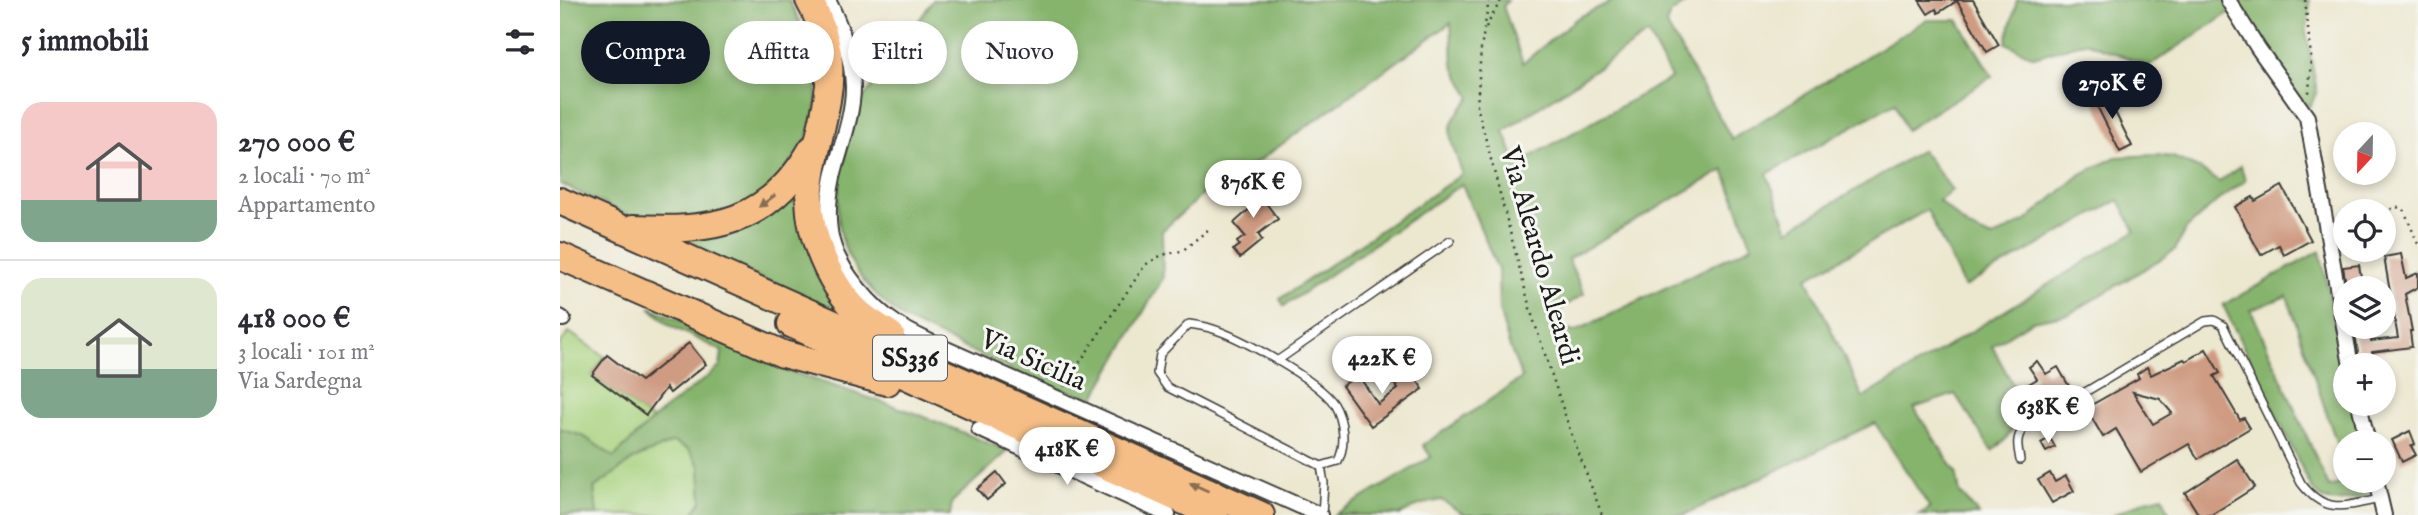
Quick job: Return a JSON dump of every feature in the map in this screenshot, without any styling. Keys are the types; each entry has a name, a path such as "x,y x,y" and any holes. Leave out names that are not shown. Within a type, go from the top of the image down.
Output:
{"highway":[{"path":"809,0 824,32 830,69 829,99 810,190 811,220 821,254 837,287 862,316 966,393"},
{"path":"618,227 684,230 738,218 764,203 787,184 805,162 822,128"},
{"name":"SS336","path":"560,201 966,393 1215,515"},
{"name":"SS336","path":"560,220 1261,515"},
{"path":"560,242 894,384"},
{"path":"560,256 783,354 894,384 966,393"}],"street":[{"name":"Via Sicilia","path":"828,0 839,21 853,87 849,116 832,180 829,211 832,242 849,275 869,300 896,323 935,344 1321,515"},
{"path":"2228,0 2307,117 2349,353"},
{"path":"979,429 1168,515"},
{"path":"2379,493 2384,515"}],"lane":[{"path":"1277,361 1450,241"},
{"path":"2020,460 2018,436 2023,429 2205,321 2214,320 2223,325 2309,496 2325,506 2342,507 2380,499"},
{"path":"1189,324 1211,328 1277,361 1320,389 1334,405 1342,427 1345,448 1338,461 1321,466 1167,387 1157,373 1160,354 1189,324"},
{"path":"1321,466 1324,483 1321,515"}],"path":[{"name":"Via Aleardo Aleardi","path":"1489,0 1477,106 1531,312 1570,430 1602,515"},
{"path":"1484,29 1501,0"},
{"path":"2305,0 2311,56 2307,117"},
{"path":"2396,207 2404,209 2418,244"},
{"path":"1057,398 1145,265 1161,255 1182,251 1209,229"}],"green space":[{"path":"560,0 789,0 800,21 724,21 724,84 817,84 816,111 803,149 760,198 699,222 633,217 560,184"},
{"path":"933,0 1508,0 1503,6 1523,63 1577,18 1614,0 1690,0 1670,14 1666,24 1732,139 1926,20 1958,20 1992,76 1906,130 1895,103 1767,174 1788,230 1922,150 1952,190 1939,201 1969,228 1992,238 2026,221 2081,174 2116,157 2173,157 2198,168 2219,182 2241,166 2245,181 2217,201 2186,229 2175,250 2069,314 2032,321 1992,346 2025,407 2006,439 1992,451 1955,394 1914,408 1956,472 1960,493 1979,515 1918,515 1930,508 1875,423 1684,515 1465,515 1441,500 1419,505 1400,515 1334,515 1431,457 1423,445 1522,378 1499,310 1498,270 1462,184 1284,306 1280,299 1462,174 1450,133 1455,118 1471,98 1453,65 1451,23 1260,160 1204,193 1162,231 1163,278 1094,398 1037,382 905,320 866,284 853,266 839,226 838,204 840,179 852,122 860,102 874,84 947,84 947,21 918,21","holes":["1648,34 1671,78 1517,164 1504,131","1724,170 1752,246 1574,332 1561,328 1558,317 1561,309 1584,294 1568,259","2119,200 2135,231 1863,398 1807,278 1927,210 1964,287"]},
{"path":"2017,0 2309,0 2306,32 2317,91 2310,107 2299,98 2255,26 2229,13 2149,66 2085,42 2034,57 2006,43"},
{"path":"805,171 852,319 676,241"},
{"path":"2320,251 2333,312 2333,339 2339,339 2342,353 2333,353 2333,416 2354,416 2357,430 2333,430 2333,432 2287,296 2251,310 2329,487 2333,486 2333,493 2366,493 2342,501 2330,501 2312,489 2223,305"},
{"path":"650,307 792,372 915,413 1008,451 952,502 950,515 692,515 702,501 700,466 688,449 673,442 636,458 594,488 597,515 560,515 560,429 583,436 614,457 659,414 720,367 722,351 669,325"},
{"path":"569,332 605,357 592,375 653,420 614,457 583,436 560,429 560,344"},
{"path":"673,442 688,449 700,466 702,501 692,515 597,515 594,488 636,458"},
{"path":"2163,496 2170,515 2113,515 2146,500"}],"building":[{"path":"1919,0 1973,0 1999,45 1987,52 1957,1 1938,13 1936,9 1928,14"},
{"path":"2104,90 2132,146 2120,152 2092,96"},
{"path":"1249,181 1278,219 1258,234 1262,240 1240,258 1233,250 1239,245 1237,242 1245,236 1234,223 1253,206 1239,188"},
{"path":"2282,186 2311,240 2284,255 2279,245 2261,255 2235,207 2253,197 2255,201"},
{"path":"2401,254 2406,278 2418,273 2418,287 2405,294 2412,347 2358,353 2356,339 2371,341 2398,338 2396,276 2387,276 2385,262 2396,262 2396,255"},
{"path":"2359,265 2361,276 2345,276 2343,267"},
{"path":"689,343 706,364 670,393 666,388 646,415 592,375 607,355 641,381"},
{"path":"2206,349 2220,373 2214,376 2240,420 2244,418 2250,428 2198,459 2189,444 2141,472 2116,429 2103,437 2086,408 2139,378 2137,374 2147,367 2151,375 2184,359 2186,361","holes":["2133,392 2160,399 2172,413 2153,424"]},
{"path":"2037,361 2046,374 2058,367 2070,388 2040,406 2027,385 2037,379 2029,367"},
{"path":"1407,367 1423,389 1371,426 1342,386 1358,375 1378,404 1398,389 1391,379"},
{"path":"2410,431 2415,444 2411,446 2416,455 2402,462 2396,449 2396,438"},
{"path":"2050,438 2055,447 2046,452 2041,443"},
{"path":"2237,459 2255,487 2211,515 2199,515 2185,493"},
{"path":"997,472 1006,484 987,500 977,489"},
{"path":"2050,473 2055,482 2066,476 2074,491 2052,503 2038,480"}]}
